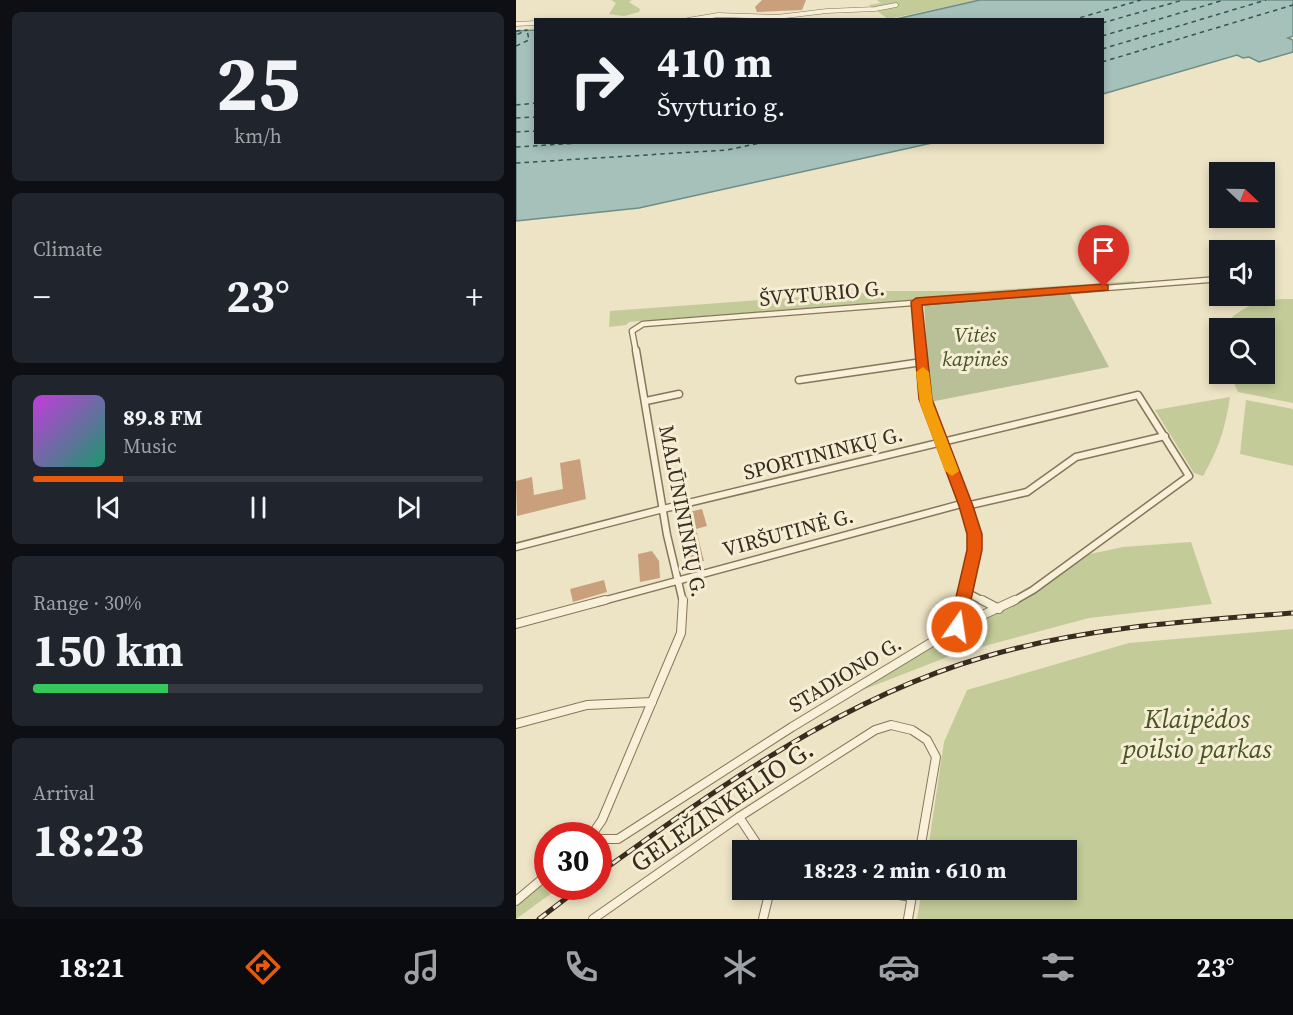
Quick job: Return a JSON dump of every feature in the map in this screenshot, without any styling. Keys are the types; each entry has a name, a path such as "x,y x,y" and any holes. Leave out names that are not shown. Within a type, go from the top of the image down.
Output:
{"street":[{"path":"693,18 718,14 775,17 820,11 869,12 896,5"},
{"path":"516,24 534,23"},
{"name":"ŠVYTURIO G.","path":"643,324 1209,280"},
{"path":"916,302 925,399 966,504 975,542 957,627"},
{"name":"MALŪNININKŲ G.","path":"601,822 685,619 679,579 663,509 633,331 643,324"},
{"path":"799,380 922,362"},
{"path":"646,401 679,394"},
{"name":"SPORTININKŲ G.","path":"516,547 663,509 1138,395"},
{"name":"STADIONO G.","path":"612,839 618,839 792,727 957,627 999,609 1033,590 1189,476 1138,395"},
{"path":"966,504 1027,492 1076,457 1165,436"},
{"name":"VIRŠUTINĖ G.","path":"516,624 966,504"},
{"path":"966,592 999,609"},
{"path":"516,724 587,705 652,702"},
{"name":"GELEŽINKELIO G.","path":"594,919 739,817 875,730 891,725 912,730 927,740 936,757 922,840"},
{"path":"739,817 754,840"},
{"path":"516,901 534,886"},
{"path":"763,919 768,900"},
{"path":"908,919 911,900"}],"green space":[{"path":"611,0 632,0 629,2 640,9 639,12 624,16 609,14 616,3"},
{"path":"877,0 980,0 893,18 887,18 869,5 881,3"},
{"path":"1134,281 1135,283 629,322 626,325 609,327 610,311 884,291 981,291"},
{"name":"Vitės kapinės","path":"1069,292 1109,367 930,402 924,303"},
{"path":"1293,299 1293,403 1238,392 1234,384 1275,384 1275,318 1232,318 1250,306 1275,306 1275,300"},
{"path":"1230,397 1223,429 1213,456 1203,476 1194,473 1155,410"},
{"path":"1246,400 1293,409 1293,466 1240,454"},
{"path":"1191,542 1212,604 1089,618 955,654 863,688 945,639 1023,601 1090,554 1123,547"},
{"name":"Klaipėdos poilsio parkas","path":"1293,629 1293,919 917,919 920,900 1077,900 1077,840 929,840 944,742 967,690 1129,643"},
{"path":"534,891 534,900 542,900 516,919 516,906"}],"water":[{"path":"980,0 1293,0 1293,36 1288,38 1293,40 1293,52 1259,62 1237,55 1104,94 1104,18 900,18"},
{"path":"534,30 534,144 927,144 639,208 516,221 516,31"}],"building":[{"path":"762,0 806,0 802,10 757,12 755,7"},
{"path":"580,459 586,499 517,516 516,481 532,477 534,495 563,489 560,463"},
{"path":"702,509 707,526 696,529 704,561 687,565 679,532 684,530 680,514"},
{"path":"652,551 659,561 660,578 640,582 638,554"},
{"path":"604,580 607,592 573,602 570,589"}],"ferry route":[{"path":"1079,18 1141,0"},
{"path":"1104,22 1183,0"},
{"path":"1104,35 1224,0"},
{"path":"1104,48 1266,0"},
{"path":"1104,61 1293,5"},
{"path":"516,31 527,30"},
{"path":"516,35 527,30"},
{"path":"516,46 529,40 527,30"},
{"path":"516,105 534,103"},
{"path":"516,118 534,117"},
{"path":"516,132 534,131"},
{"path":"516,147 563,144"},
{"path":"516,163 727,150 756,144"}],"railway":[{"path":"612,864 688,810 782,749 880,696 931,675 1022,647 1099,632 1293,613"},
{"path":"539,919 564,900"}],"slow traffic":[{"path":"923,372 926,404 952,471"}],"route":[{"path":"957,627 974,550 974,534 966,506 925,399 916,302 1104,287"}]}
